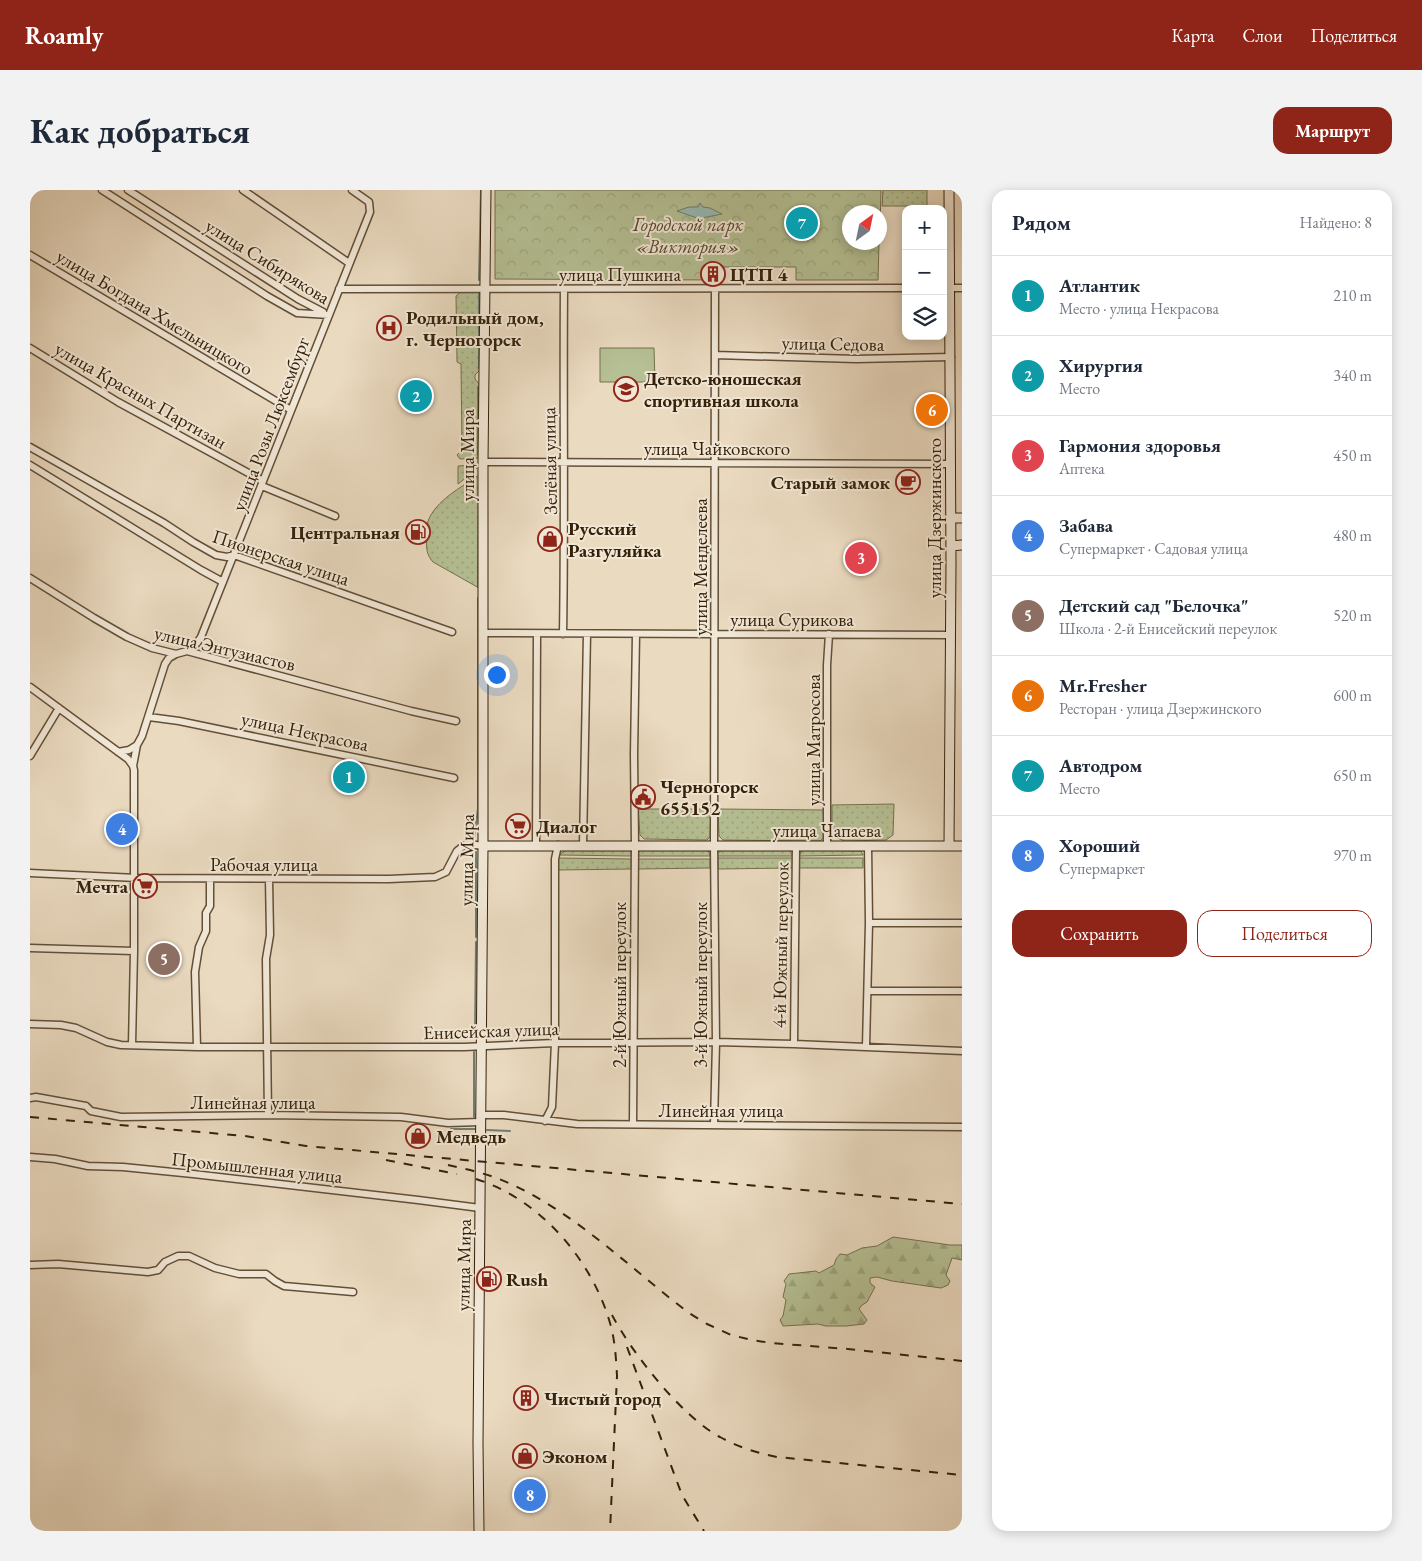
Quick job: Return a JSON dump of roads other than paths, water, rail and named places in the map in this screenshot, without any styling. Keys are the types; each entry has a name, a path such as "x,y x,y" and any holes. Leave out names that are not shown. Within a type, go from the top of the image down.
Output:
{"main road":[{"name":"улица Мира","path":"479,1531 483,462 486,190"},
{"name":"улица Дзержинского","path":"947,255 949,190"},
{"name":"улица Дзержинского","path":"947,295 951,357 949,846"},
{"path":"950,518 962,518"},
{"path":"951,546 962,545"},
{"name":"улица Чапаева","path":"483,846 962,846"}],"street":[{"name":"улица Сибирякова","path":"102,190 267,296 297,313 329,315"},
{"name":"улица Сибирякова","path":"128,190 304,303 329,315"},
{"path":"242,190 349,264"},
{"name":"улица Розы Люксембург","path":"187,651 201,637 370,212 369,202 352,190"},
{"name":"улица Богдана Хмельницкого","path":"30,255 291,410"},
{"name":"улица Пушкина","path":"339,289 902,288"},
{"path":"947,288 962,288"},
{"name":"Зелёная улица","path":"563,634 565,542 564,289"},
{"name":"улица Менделеева","path":"714,846 715,289"},
{"name":"улица Красных Партизан","path":"30,348 118,402 263,484 335,516"},
{"name":"улица Седова","path":"715,355 856,359 951,357"},
{"name":"Пионерская улица","path":"30,447 216,555 227,557 234,555 452,632"},
{"name":"улица Чайковского","path":"483,462 951,464"},
{"name":"Пионерская улица","path":"30,465 223,582"},
{"name":"улица Энтузиастов","path":"30,578 127,637 152,648 176,654 187,651 411,711 456,721"},
{"name":"улица Сурикова","path":"483,634 950,635"},
{"path":"536,845 537,634"},
{"path":"583,845 587,634"},
{"name":"улица Матросова","path":"827,846 827,665 829,634"},
{"name":"2-й Южный переулок","path":"633,1124 636,635"},
{"path":"132,1045 134,951 133,766 138,745 166,664 169,658 176,654"},
{"path":"30,687 128,759 133,766"},
{"path":"30,756 59,708"},
{"name":"улица Некрасова","path":"149,717 198,725 454,778"},
{"path":"118,752 129,750 138,745"},
{"path":"458,839 462,847 469,844 483,846"},
{"path":"545,1121 552,1107 555,1043 555,859 558,845"},
{"name":"3-й Южный переулок","path":"714,846 716,1042 714,1124"},
{"name":"4-й Южный переулок","path":"794,1044 796,846"},
{"path":"866,1047 869,923 868,846"},
{"name":"Рабочая улица","path":"30,873 210,879 401,879 435,877 446,872 457,851 462,847"},
{"path":"197,1047 195,972 199,947 206,931 206,912 210,906 210,879"},
{"path":"268,1116 266,959 270,935 269,879"},
{"path":"869,923 962,923"},
{"path":"30,948 134,951"},
{"path":"868,990 962,992"},
{"name":"Енисейская улица","path":"30,1024 61,1025 76,1028 116,1044 197,1047 480,1046 555,1043 716,1042 962,1051"},
{"name":"Линейная улица","path":"30,1098 36,1097 86,1106 91,1111 121,1117 402,1117 448,1124 504,1115 577,1124 962,1126"},
{"name":"Промышленная улица","path":"30,1157 55,1159 88,1166 123,1167 193,1174 480,1208"},
{"path":"30,1265 58,1264 148,1272 158,1270 165,1262 178,1256 189,1256 215,1268 239,1274 266,1274 284,1286 352,1292"}],"water":[{"path":"700,203 703,207 722,214 702,218 699,222 697,218 677,211 689,207 698,207"}],"waterway":[{"path":"479,280 481,190"},
{"path":"479,294 479,368"},
{"path":"478,387 478,455"},
{"path":"478,587 479,486"},
{"path":"474,838 478,809 478,598"},
{"path":"476,852 476,937"},
{"path":"475,1037 476,942"},
{"path":"474,1052 474,1117"},
{"path":"451,1129 475,1129"},
{"path":"487,1130 510,1131"}],"railway":[{"path":"30,1117 245,1136 306,1146 962,1204"},
{"path":"386,1160 457,1174"},
{"path":"448,1165 498,1178 537,1198 604,1244 689,1313 731,1335 771,1343 962,1361"},
{"path":"476,1179 499,1188 521,1201 542,1217 577,1255 602,1300 613,1336 617,1376 610,1531"},
{"path":"612,1315 645,1365 674,1400 705,1428 734,1444 755,1452 777,1457 962,1475"},
{"path":"627,1347 682,1495 704,1531"}],"place":[{"name":"Автодром","path":"802,223"},
{"name":"ЦТП 4","path":"713,274"},
{"name":"Родильный дом, г. Черногорск","path":"389,328"},
{"name":"Детско-юношеская спортивная школа","path":"626,389"},
{"name":"Хирургия","path":"416,396"},
{"name":"Mr.Fresher","path":"932,410"},
{"name":"Старый замок","path":"908,482"},
{"name":"Центральная","path":"418,532"},
{"name":"Русский Разгуляйка","path":"550,539"},
{"name":"Гармония здоровья","path":"861,558"},
{"name":"Атлантик","path":"349,777"},
{"name":"Черногорск 655152","path":"643,797"},
{"name":"Диалог","path":"518,826"},
{"name":"Забава","path":"122,829"},
{"name":"Мечта","path":"145,886"},
{"name":"Детский сад \"Белочка\"","path":"164,959"},
{"name":"Медведь","path":"418,1136"},
{"name":"Rush","path":"489,1279"},
{"name":"Чистый город","path":"526,1398"},
{"name":"Эконом","path":"525,1456"},
{"name":"Хороший","path":"530,1495"}],"park label":[{"name":"Городской парк «Виктория»","path":"688,235"}]}
